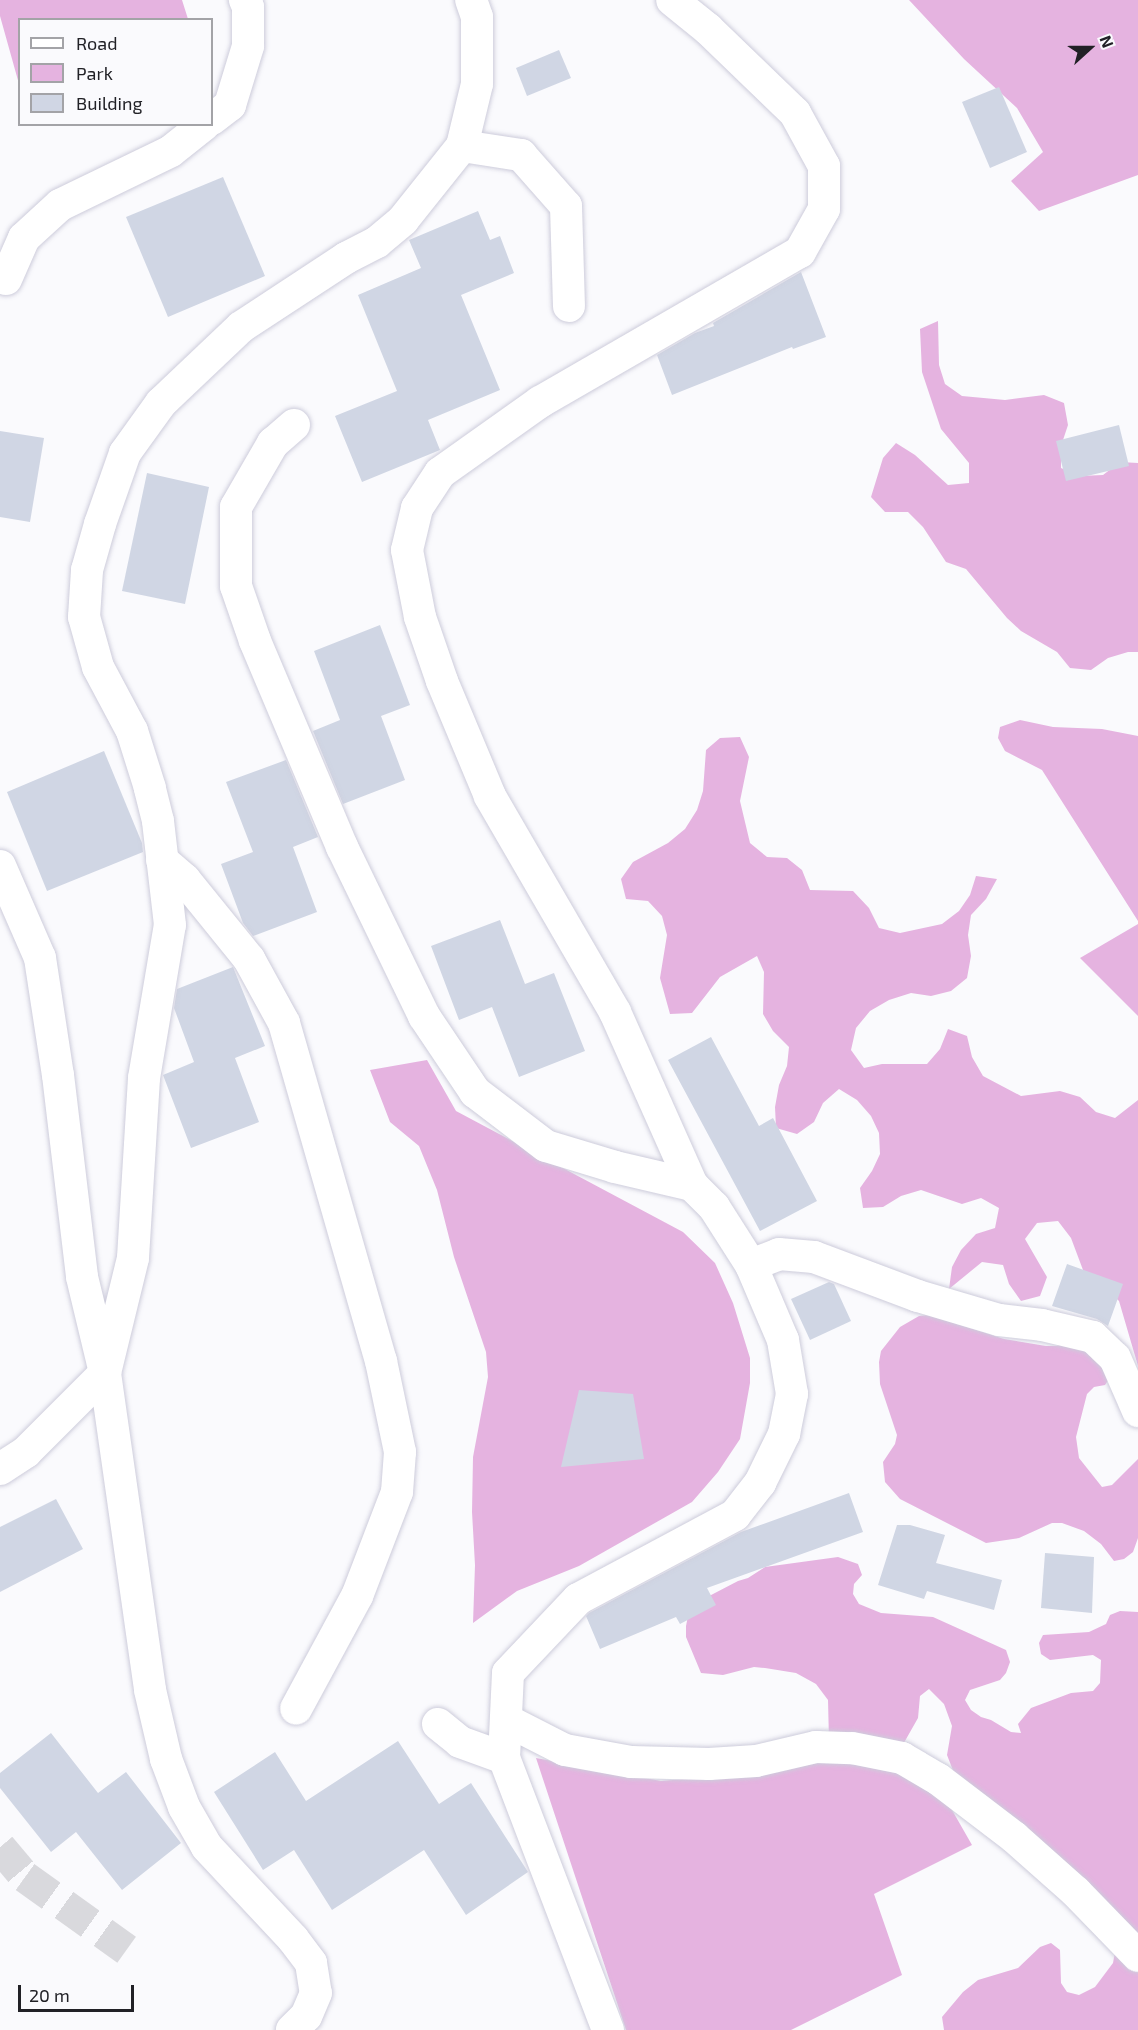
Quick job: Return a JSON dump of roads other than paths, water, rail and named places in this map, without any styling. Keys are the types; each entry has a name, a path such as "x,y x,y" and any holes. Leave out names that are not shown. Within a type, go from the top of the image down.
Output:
{"street":[{"path":"213,118 230,105 248,46 248,7 245,0"},
{"path":"0,1469 26,1452 105,1372 133,1258 144,1078 170,926 158,821 132,731 98,666 84,617 87,570 125,453 161,404 241,327 346,258 377,242 403,220 462,146 477,84 477,16 471,0"},
{"path":"608,2030 504,1758 508,1673 578,1599 735,1515 760,1483 784,1434 792,1394 783,1340 751,1265 714,1207 692,1185 615,1012 490,796 438,670 420,617 407,550 417,508 440,473 540,402 800,252 824,209 824,166 795,113 708,30 672,0"},
{"path":"6,279 24,238 60,205 171,151 202,126"},
{"path":"462,146 521,155 566,206 569,306"},
{"path":"294,425 273,443 236,507 236,586 255,641 342,847 424,1016 475,1092 546,1146 615,1167 692,1185"},
{"path":"162,860 185,880 249,959 284,1023 381,1361 400,1452 397,1492 357,1596 296,1709"},
{"path":"0,866 40,958 58,1075 82,1276 105,1372 150,1690 166,1759 184,1807 207,1847 293,1939 311,1963 316,1993 306,2016 292,2030"},
{"path":"751,1265 779,1254 814,1257 918,1296 999,1320 1042,1325 1093,1337 1115,1358 1138,1411"},
{"path":"506,1720 565,1750 631,1762 709,1764 756,1761 816,1747 852,1748 902,1758 938,1779 1014,1837 1076,1892 1138,1956"},
{"path":"438,1724 460,1742 504,1758"}],"tunnel":[{"path":"0,1847 25,1877 127,1950"}]}
